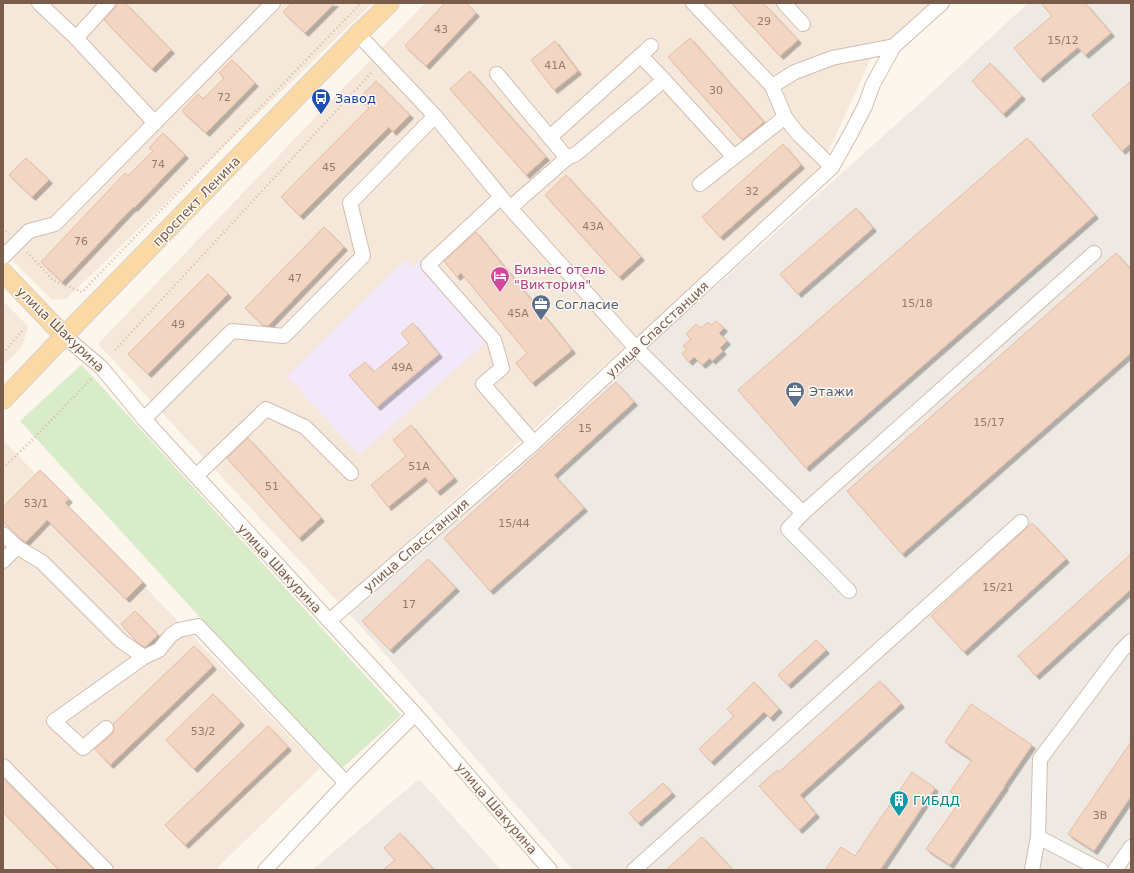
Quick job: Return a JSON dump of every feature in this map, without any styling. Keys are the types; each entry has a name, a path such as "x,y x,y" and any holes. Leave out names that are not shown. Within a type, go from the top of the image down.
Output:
{"main road":[{"name":"проспект Ленина","path":"3,400 358,34 390,3"},
{"name":"улица Шакурина","path":"3,272 64,336"}],"street":[{"path":"39,3 76,38 155,123"},
{"path":"76,38 108,3"},
{"path":"3,257 29,231 55,224 273,3"},
{"path":"693,3 772,86 785,117 798,134 832,167"},
{"path":"784,3 803,24"},
{"name":"улица Спасстанция","path":"329,621 534,443 832,167 852,133 865,106 873,84 894,46 942,3"},
{"path":"358,34 435,116 505,202 636,348 803,513"},
{"path":"550,137 651,46"},
{"path":"772,86 795,72 832,58 894,46"},
{"path":"641,56 734,157"},
{"path":"497,74 550,137 572,156"},
{"path":"534,443 483,384 502,368 494,340 428,264 505,202 572,156 664,80"},
{"path":"144,419 232,331 284,336 363,256 350,203 435,116"},
{"path":"700,184 785,117"},
{"path":"849,591 788,529 803,513 1094,254"},
{"name":"улица Шакурина","path":"64,336 101,367 144,419 415,714 550,870"},
{"path":"196,476 266,409 304,427 351,473"},
{"path":"634,870 1021,522"},
{"path":"3,534 17,547 42,562 121,641 144,657"},
{"path":"3,561 17,547"},
{"path":"106,728 82,748 54,722 144,657 160,650 171,635 179,630 198,626 346,784"},
{"path":"1032,870 1038,837 1040,759 1121,651 1131,642"},
{"path":"265,870 346,784 415,714"},
{"path":"3,766 106,870"},
{"path":"1038,837 1101,870"},
{"path":"1115,870 1131,847"}],"path":[{"path":"23,249 54,280 82,292 361,3"},
{"path":"115,350 373,71"},
{"path":"3,228 13,238"},
{"path":"3,353 24,329"},
{"path":"3,468 94,377"}],"shaded area":[{"path":"3,3 373,3 66,299 52,300 3,251"},
{"path":"425,3 931,3 870,60 818,175 339,603 98,344"},
{"path":"1028,3 1131,3 1131,870 573,870 350,614 929,95"},
{"path":"405,260 413,268 420,261 485,343 359,455 287,376"},
{"path":"3,301 28,326 22,347 3,366"},
{"path":"3,440 320,768 215,870 3,870"},
{"path":"419,779 501,870 312,870"}],"green space":[{"path":"81,365 401,715 340,770 20,421"}],"building":[{"path":"118,3 125,3 171,50 152,69 104,20"},
{"path":"292,3 335,3 305,33 283,12"},
{"path":"445,3 466,3 476,13 426,66 405,46"},
{"path":"731,3 763,3 798,40 780,56"},
{"path":"1041,3 1085,3 1111,33 1085,55 1078,47 1040,79 1014,48 1052,16"},
{"path":"690,38 764,122 742,140 668,57"},
{"path":"555,41 578,71 554,90 531,60"},
{"path":"232,60 255,83 206,133 182,111 198,94 203,99 224,78 219,73"},
{"path":"990,63 1022,96 1003,114 972,81"},
{"path":"470,71 546,157 526,175 450,89"},
{"path":"376,81 410,115 393,132 389,127 300,216 281,197 369,108 359,98"},
{"path":"1131,81 1131,143 1122,151 1092,115"},
{"path":"163,133 185,155 62,282 41,262 125,173 128,176 153,151 149,148"},
{"path":"1027,138 1095,215 806,468 738,390"},
{"path":"783,144 801,165 720,237 702,217"},
{"path":"26,158 49,180 32,197 9,175"},
{"path":"566,175 641,257 619,277 545,195"},
{"path":"856,208 873,228 798,294 780,274"},
{"path":"324,227 344,247 268,326 263,325 245,308"},
{"path":"476,232 572,350 532,383 516,363 527,353 461,273 457,277 444,261"},
{"path":"1116,253 1131,270 1131,353 902,554 847,491"},
{"path":"208,274 228,294 148,374 128,354"},
{"path":"716,321 724,328 719,333 727,341 720,348 723,351 712,361 710,358 702,365 694,357 689,362 682,354 687,349 683,346 691,339 686,334 696,324 701,328 708,322 711,325"},
{"path":"413,323 439,354 377,407 349,375 365,362 374,372 409,343 401,333"},
{"path":"616,382 634,402 554,475 584,508 490,591 444,538"},
{"path":"411,425 454,478 437,492 425,477 388,507 371,485 406,456 393,440"},
{"path":"248,438 321,518 299,538 227,458"},
{"path":"40,470 69,499 65,503 143,582 126,599 47,520 26,542 22,540 3,521 3,507"},
{"path":"1032,523 1066,559 964,652 931,616"},
{"path":"1131,554 1131,589 1036,676 1018,656"},
{"path":"428,559 456,588 390,650 362,621"},
{"path":"135,611 158,635 145,647 138,643 121,624"},
{"path":"816,640 826,650 788,685 778,675"},
{"path":"194,646 213,666 110,765 95,749 112,734 114,730 113,724"},
{"path":"880,681 901,704 800,795 816,814 799,830 759,786 777,770 779,772"},
{"path":"754,682 779,709 770,718 764,712 711,762 699,749 734,716 727,709"},
{"path":"213,694 241,722 194,769 166,740"},
{"path":"971,704 1032,745 950,865 926,849 961,800 950,792 972,760 945,742"},
{"path":"268,726 288,747 185,845 165,825"},
{"path":"1131,742 1131,796 1094,851 1068,834"},
{"name":"ГИБДД","path":"912,772 935,788 880,870 825,870 841,847 855,856"},
{"path":"3,778 94,870 59,870 3,812"},
{"path":"663,783 672,793 638,823 629,813"},
{"path":"400,833 434,870 383,870 395,860 384,848"},
{"path":"702,837 733,870 666,870"}],"place":[{"name":"Завод","path":"321,115"},
{"name":"Бизнес отель \"Виктория\"","path":"500,293"},
{"name":"Согласие","path":"541,321"},
{"name":"Этажи","path":"795,408"},
{"name":"ГИБДД","path":"899,817"}]}
